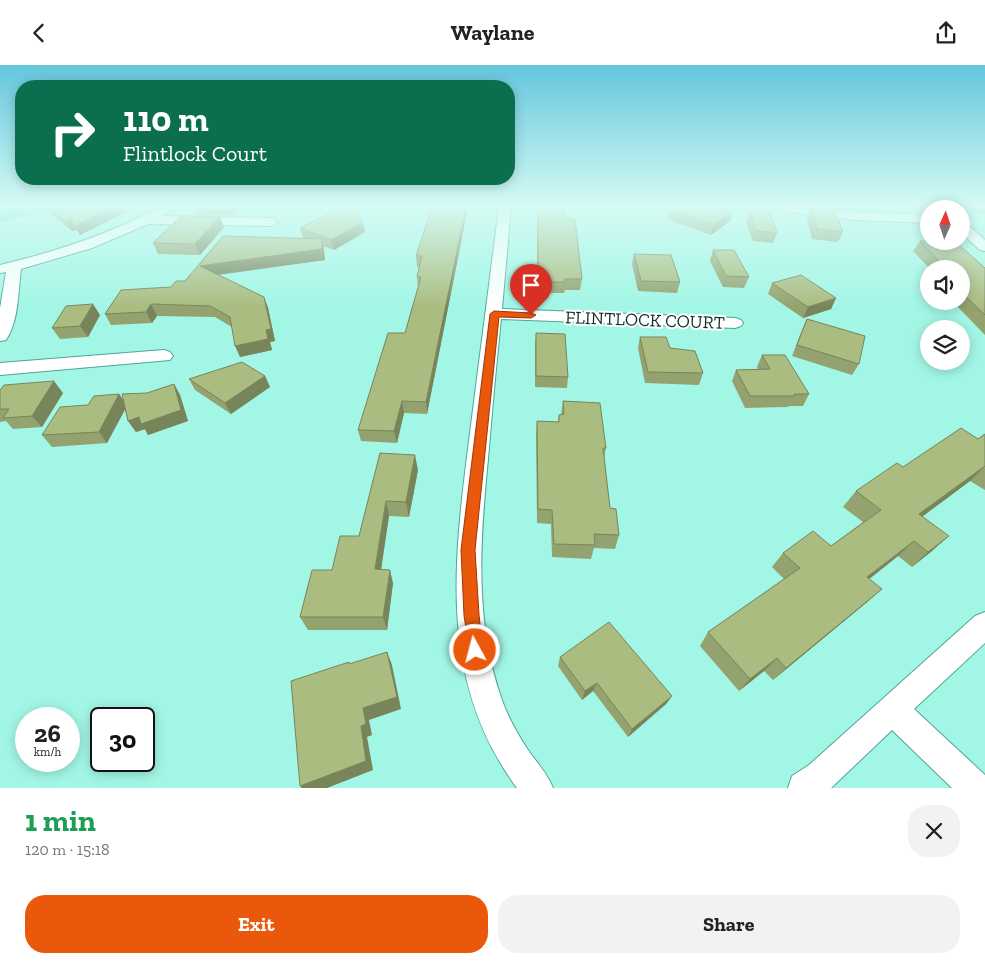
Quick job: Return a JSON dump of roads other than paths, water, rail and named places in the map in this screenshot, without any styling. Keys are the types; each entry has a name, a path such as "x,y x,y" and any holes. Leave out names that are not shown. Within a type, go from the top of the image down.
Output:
{"street":[{"path":"0,336 7,315 7,267 97,241"},
{"path":"502,241 469,535 468,573 478,669 494,721 525,775 537,788"},
{"name":"FLINTLOCK COURT","path":"494,314 735,323"},
{"path":"0,369 164,356"},
{"path":"804,788 820,776 985,625"},
{"path":"893,710 974,788"}]}
